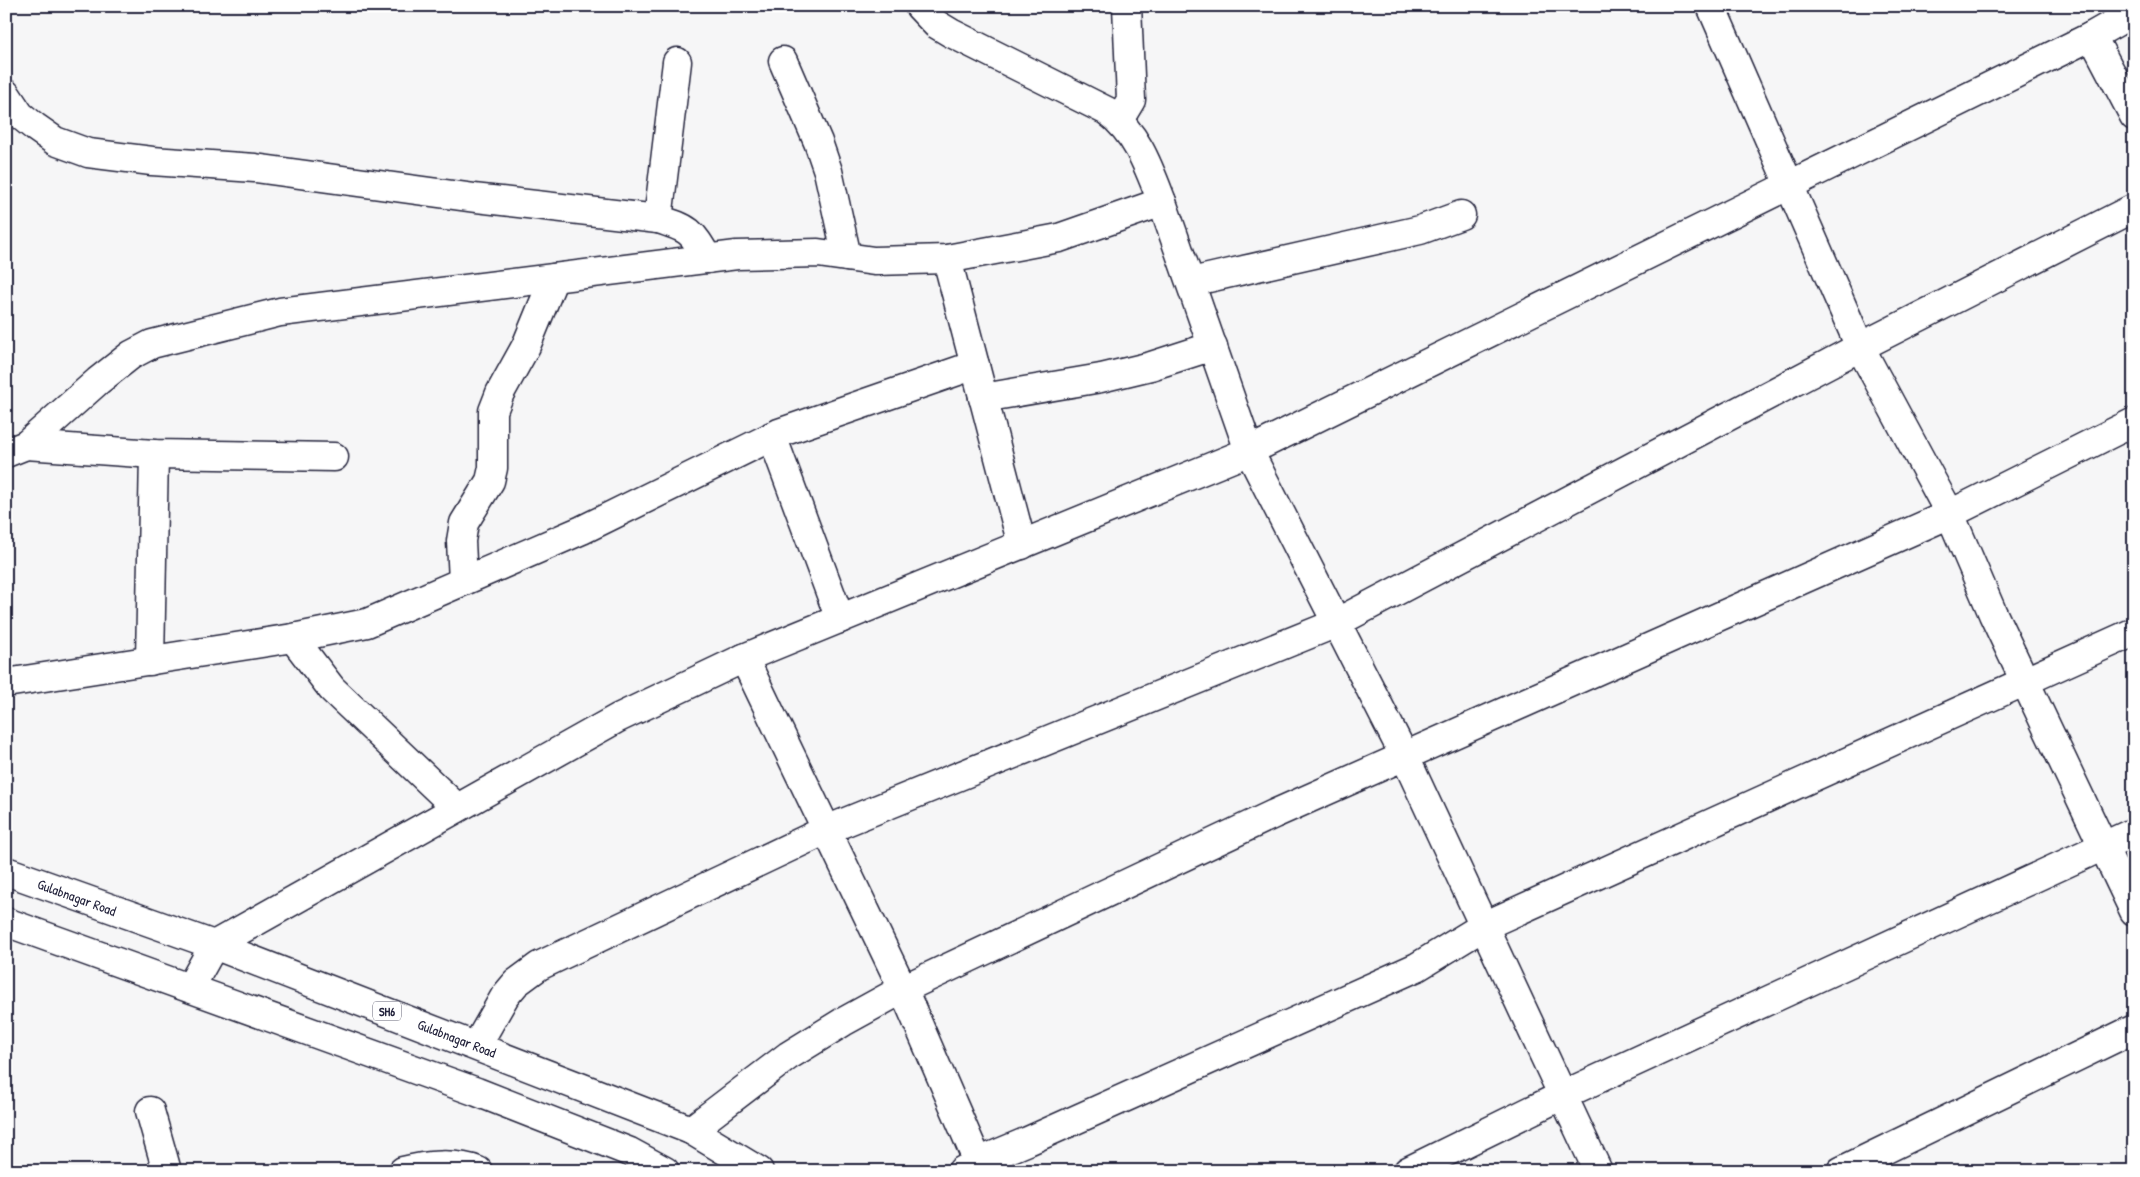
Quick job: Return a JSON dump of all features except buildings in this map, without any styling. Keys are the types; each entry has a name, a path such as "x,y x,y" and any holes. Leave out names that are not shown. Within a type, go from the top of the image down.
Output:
{"street":[{"path":"919,6 936,24 951,33 1107,111 1119,120 1128,131 1147,164 1162,202 1249,451 1405,757 1598,1171"},
{"path":"1119,120 1131,100 1127,6"},
{"path":"1711,6 1860,346 1950,514 1993,614 2134,912"},
{"path":"190,988 214,945 618,718 744,658 1249,451 2092,36 2134,12"},
{"path":"2092,36 2134,116"},
{"path":"783,61 818,142 828,171 848,257"},
{"path":"658,219 677,62"},
{"path":"6,94 20,115 34,127 55,142 88,153 152,161 256,168 475,198 658,219 681,226 693,234 708,259"},
{"path":"16,449 131,355 152,344 280,312 737,256 818,253 874,261 947,259 1059,238 1162,202"},
{"path":"477,1045 505,996 516,983 539,966 826,830 1332,625 1336,621 1860,346 2134,208"},
{"path":"1191,282 1420,230 1461,216"},
{"path":"947,259 1022,544"},
{"path":"464,581 461,542 464,523 490,481 493,468 494,412 500,393 526,346 554,278"},
{"path":"983,398 1101,378 1150,366 1213,346"},
{"path":"6,683 293,638 367,623 582,530 772,436 975,365"},
{"path":"691,1130 788,1056 842,1022 903,988 1274,814 1950,514 2134,422"},
{"path":"772,436 840,619"},
{"path":"16,449 154,454 334,457"},
{"path":"150,661 154,454"},
{"path":"744,658 903,988 970,1166 1028,1142 1417,967 1484,926 2134,632"},
{"path":"293,638 332,689 457,808"},
{"path":"1408,1171 1564,1096 2134,832"},
{"name":"Gulabnagar Road","path":"6,871 214,945 477,1045 691,1130 759,1171"},
{"path":"6,922 477,1092 630,1152 665,1171"},
{"path":"1841,1171 2134,1029"},
{"path":"150,1111 167,1171"},
{"path":"403,1171 415,1168 445,1166 471,1168 478,1171"}]}
